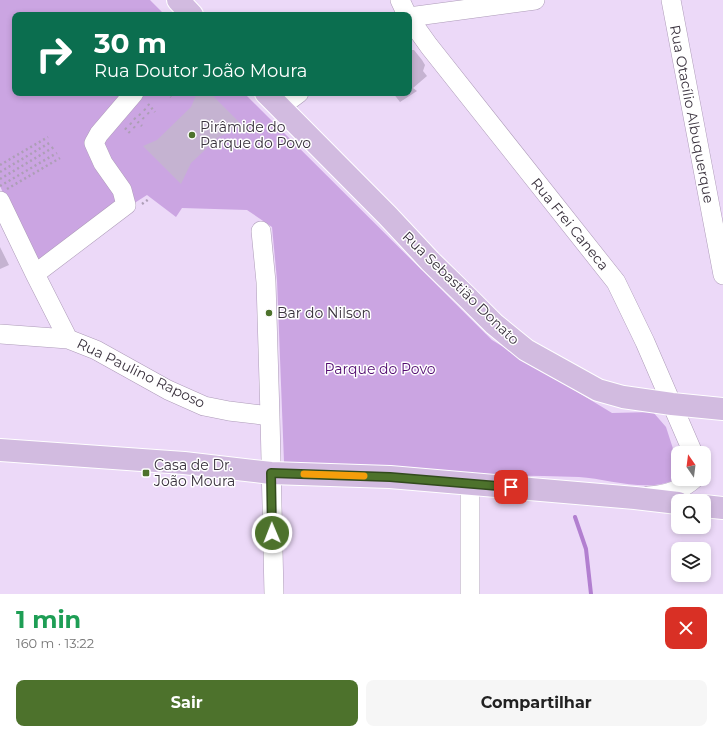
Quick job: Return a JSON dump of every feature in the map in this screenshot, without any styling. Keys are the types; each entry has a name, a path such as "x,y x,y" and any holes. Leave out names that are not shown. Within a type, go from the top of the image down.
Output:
{"main road":[{"path":"178,0 189,12"},
{"name":"Rua Sebastião Donato","path":"273,100 466,297 494,324 526,350 598,390 623,396 672,404 723,408"},
{"path":"0,450 184,463 271,473 390,477 671,502"},
{"path":"711,507 723,508"}],"street":[{"name":"Rua Frei Caneca","path":"400,0 406,12"},
{"path":"412,16 535,0"},
{"name":"Rua Otacílio Albuquerque","path":"671,0 723,275"},
{"name":"Rua Frei Caneca","path":"412,23 616,282 642,335 690,446"},
{"path":"273,100 288,96"},
{"path":"34,274 126,205 122,190 103,163 94,143 99,134 141,99"},
{"name":"Rua Paulino Raposo","path":"5,194 34,274 68,339 96,350 168,390 204,406 270,416"},
{"path":"261,231 266,282 274,594"},
{"path":"0,334 68,339"},
{"path":"470,484 470,594"},
{"path":"635,498 664,495 684,486"}],"path":[{"path":"141,99 156,112"},
{"path":"144,109 151,116"},
{"path":"139,114 146,121"},
{"path":"134,118 142,126"},
{"path":"130,123 137,130"},
{"path":"125,128 132,135"},
{"path":"0,165 48,137"},
{"path":"0,172 51,142"},
{"path":"0,179 54,148"},
{"path":"0,186 57,153"},
{"path":"5,194 60,158"},
{"path":"142,204 150,199"}],"green space":[{"name":"Parque do Povo","path":"0,0 150,0 162,12 12,12 12,96 247,96 492,340 612,413 653,412 666,427 672,446 671,481 655,485 643,485 579,477 503,475 284,462 277,280 272,227 247,210 182,208 176,217 147,195 36,266 0,186"}],"building":[{"path":"412,50 414,50 425,65 423,71 427,76 413,88 417,91 412,94"},
{"path":"196,96 213,96 243,126 219,137 191,163 181,184 143,146 157,140 191,107"},
{"path":"395,96 409,96 400,102"},
{"path":"0,247 9,265 0,269"}],"waterway":[{"path":"575,517 586,549 591,594"}],"slow traffic":[{"path":"304,474 364,476"}],"place":[{"name":"Pirâmide do Parque do Povo","path":"192,135"},
{"name":"Bar do Nilson","path":"269,313"},
{"name":"Casa de Dr. João Moura","path":"146,473"}],"route":[{"path":"272,533 271,473 390,477 511,487"}]}
